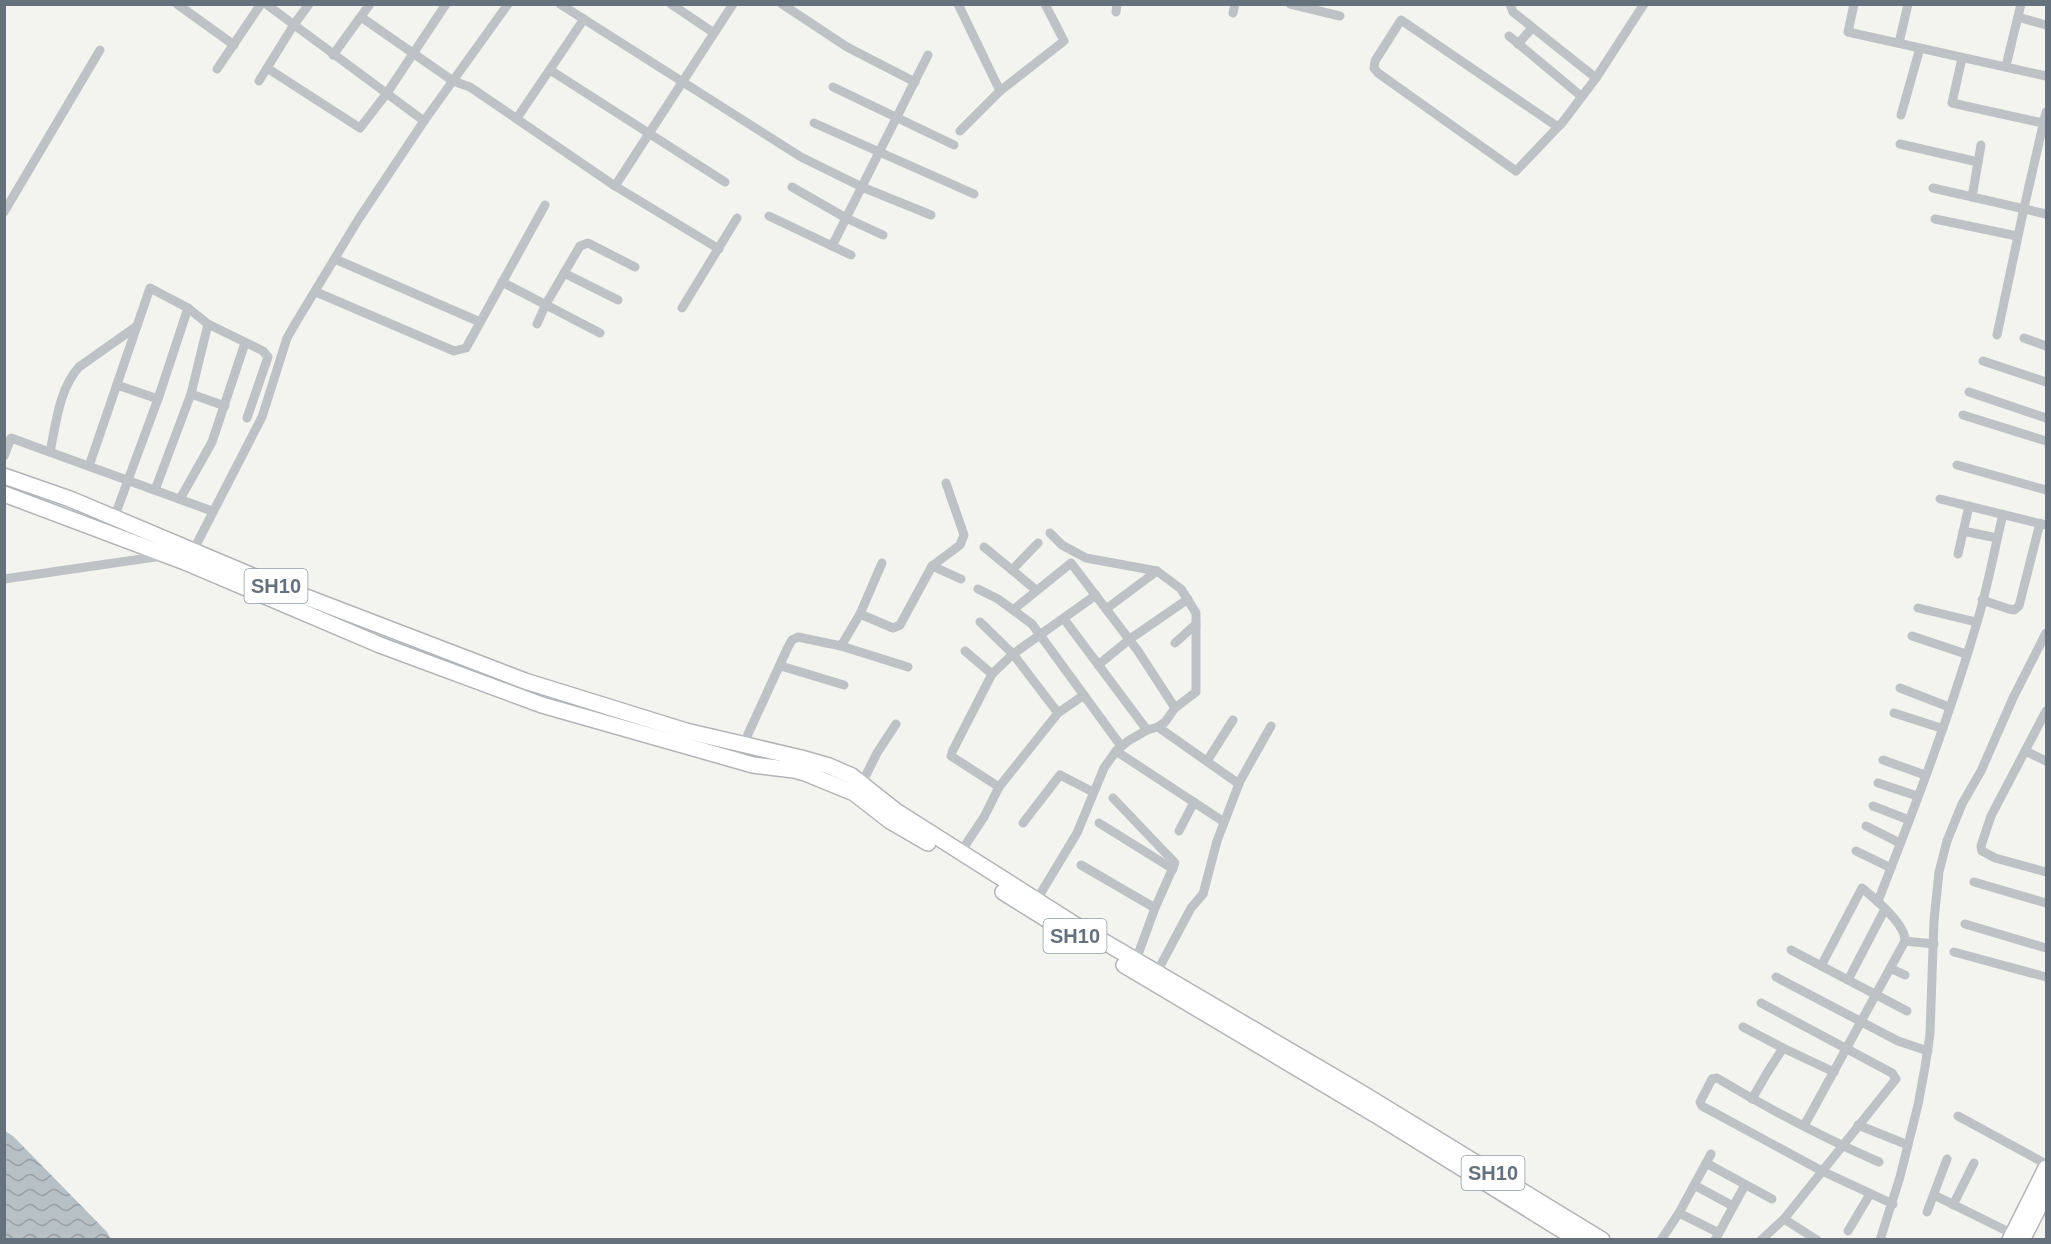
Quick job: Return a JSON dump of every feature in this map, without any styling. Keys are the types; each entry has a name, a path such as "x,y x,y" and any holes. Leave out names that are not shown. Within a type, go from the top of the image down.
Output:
{"main road":[{"name":"SH10","path":"4,476 70,499 193,551 210,566 380,645 542,705 753,765 805,773 854,793 890,820 1036,901 1157,972 1602,1239"},
{"name":"SH10","path":"4,494 108,531 168,556 272,584 525,681 686,731 829,766 852,776 896,811 960,853 1032,911 1381,1118 1578,1239"},
{"path":"2015,1238 2046,1166"},
{"path":"2015,1238 2046,1193"}],"street":[{"path":"177,4 234,45"},
{"path":"218,69 264,4 424,121"},
{"path":"259,81 309,4"},
{"path":"333,55 370,4"},
{"path":"267,68 360,128 387,93 446,4"},
{"path":"193,551 262,417 287,338 424,121 508,4"},
{"path":"560,4 801,157 861,187 931,215"},
{"path":"671,4 714,33"},
{"path":"615,186 733,4"},
{"path":"782,4 847,47 915,82"},
{"path":"958,4 1000,91"},
{"path":"960,131 1000,91 1064,41 1045,4"},
{"path":"1290,4 1340,16"},
{"path":"1510,4 1514,12 1532,28 1596,78"},
{"path":"1558,127 1401,20 1375,61 1374,68 1378,73 1516,171 1558,127 1596,78 1644,4"},
{"path":"1854,4 1848,32 2046,76"},
{"path":"1899,43 1908,4"},
{"path":"2006,66 2021,4"},
{"path":"361,17 453,81 470,87 517,118 615,186 719,249"},
{"path":"2018,17 2046,26"},
{"path":"517,118 585,19"},
{"path":"1518,44 1532,28"},
{"path":"1509,36 1581,96"},
{"path":"1902,114 1920,48"},
{"path":"4,212 100,50"},
{"path":"832,246 928,55"},
{"path":"1962,58 1952,103 2043,123"},
{"path":"550,70 725,182"},
{"path":"833,87 954,145"},
{"path":"1997,335 2046,112"},
{"path":"814,123 974,194"},
{"path":"1900,144 1978,162"},
{"path":"1972,197 1981,145"},
{"path":"792,187 846,218 883,235"},
{"path":"1933,189 2046,214"},
{"path":"315,292 454,351 461,351 466,348 545,205"},
{"path":"770,216 851,255"},
{"path":"682,308 737,218"},
{"path":"1935,219 2017,236"},
{"path":"537,324 546,304 580,246 584,243 635,267"},
{"path":"335,260 480,322"},
{"path":"564,273 618,300"},
{"path":"502,282 600,333"},
{"path":"89,466 150,288 188,308 208,324 263,351 268,357 247,418"},
{"path":"114,518 158,399 188,308"},
{"path":"155,490 191,393 208,324"},
{"path":"50,452 59,407 73,373 79,366 138,325"},
{"path":"2024,338 2046,346"},
{"path":"180,499 212,442 245,343"},
{"path":"1983,361 2046,382"},
{"path":"117,385 158,399"},
{"path":"1970,392 2046,418"},
{"path":"191,393 225,406"},
{"path":"1963,415 2046,441"},
{"path":"4,456 11,438 212,511"},
{"path":"1957,465 2046,490"},
{"path":"860,614 893,628 900,625 932,566 963,541 962,529 946,483"},
{"path":"1940,499 2043,524 2019,606 2014,610 1982,600"},
{"path":"1958,554 1970,506"},
{"path":"1878,901 1949,707 1976,622 2003,514"},
{"path":"1963,531 1997,538"},
{"path":"1036,901 1077,833 1104,768 1118,749 1147,730 1165,722 1175,708 1196,692 1196,613 1181,589 1157,571 1086,558 1062,544 1050,533"},
{"path":"1012,570 1038,543"},
{"path":"984,547 1036,590"},
{"path":"4,579 168,556"},
{"path":"841,646 860,614 882,563"},
{"path":"1013,610 1071,563 1130,639 1175,708"},
{"path":"932,566 961,579"},
{"path":"1106,609 1157,571"},
{"path":"978,589 998,599 1032,624 1084,695 1118,749 1224,822"},
{"path":"999,787 952,754 992,674 1013,654 1096,596"},
{"path":"1098,664 1188,599"},
{"path":"1918,608 1976,622"},
{"path":"1064,619 1147,730"},
{"path":"980,622 1013,654 1058,713"},
{"path":"1175,643 1196,624"},
{"path":"1880,1239 1893,1204 1918,1105 1928,1051 1939,872 1947,841 1962,804 1981,771 2013,698 2046,633"},
{"path":"1912,636 1966,654"},
{"path":"744,745 788,647 792,640 798,637 841,646 908,667"},
{"path":"965,651 992,674"},
{"path":"781,666 844,685"},
{"path":"1900,688 1949,707"},
{"path":"960,853 984,817 999,787 1058,713 1084,695"},
{"path":"2046,711 1991,816 1982,851 1995,858 2046,872"},
{"path":"1894,713 1941,728"},
{"path":"1207,761 1233,720"},
{"path":"862,783 877,753 896,724"},
{"path":"1157,972 1191,908 1203,894 1217,841 1239,784 1271,726"},
{"path":"1158,727 1239,784"},
{"path":"2025,751 2046,760"},
{"path":"1883,760 1925,776"},
{"path":"1023,823 1060,775 1093,792"},
{"path":"1878,783 1917,796"},
{"path":"1113,798 1174,862 1136,960"},
{"path":"1179,831 1194,802"},
{"path":"1872,806 1909,820"},
{"path":"1099,824 1173,869"},
{"path":"1866,826 1900,843"},
{"path":"1856,851 1891,868"},
{"path":"1081,865 1155,908"},
{"path":"1974,882 2046,903"},
{"path":"1804,1126 1905,941 1903,930 1878,901 1862,888 1821,966"},
{"path":"1848,980 1885,909"},
{"path":"1965,924 2046,948"},
{"path":"1905,941 1934,944"},
{"path":"1791,950 1907,1011"},
{"path":"1954,952 2046,977"},
{"path":"1890,968 1905,975"},
{"path":"1776,977 1908,1046 1928,1051"},
{"path":"1761,1003 1895,1076 1894,1082 1784,1219 1761,1239"},
{"path":"1743,1027 1834,1072"},
{"path":"1752,1100 1783,1048"},
{"path":"1879,1162 1842,1146 1714,1078 1700,1105 1822,1172 1893,1204"},
{"path":"1958,1116 2046,1166"},
{"path":"1858,1125 1908,1145"},
{"path":"1661,1239 1679,1213 1711,1154"},
{"path":"1927,1212 1947,1158"},
{"path":"1706,1163 1772,1199"},
{"path":"1953,1205 1974,1163"},
{"path":"1694,1185 1733,1206"},
{"path":"1679,1213 1717,1236 1744,1185"},
{"path":"1848,1231 1870,1194"},
{"path":"1934,1195 2015,1238"},
{"path":"1784,1219 1817,1239"},
{"path":"1770,1233 1780,1239"}],"water":[{"path":"5,1131 13,1136 107,1232 111,1239 5,1239"}]}
